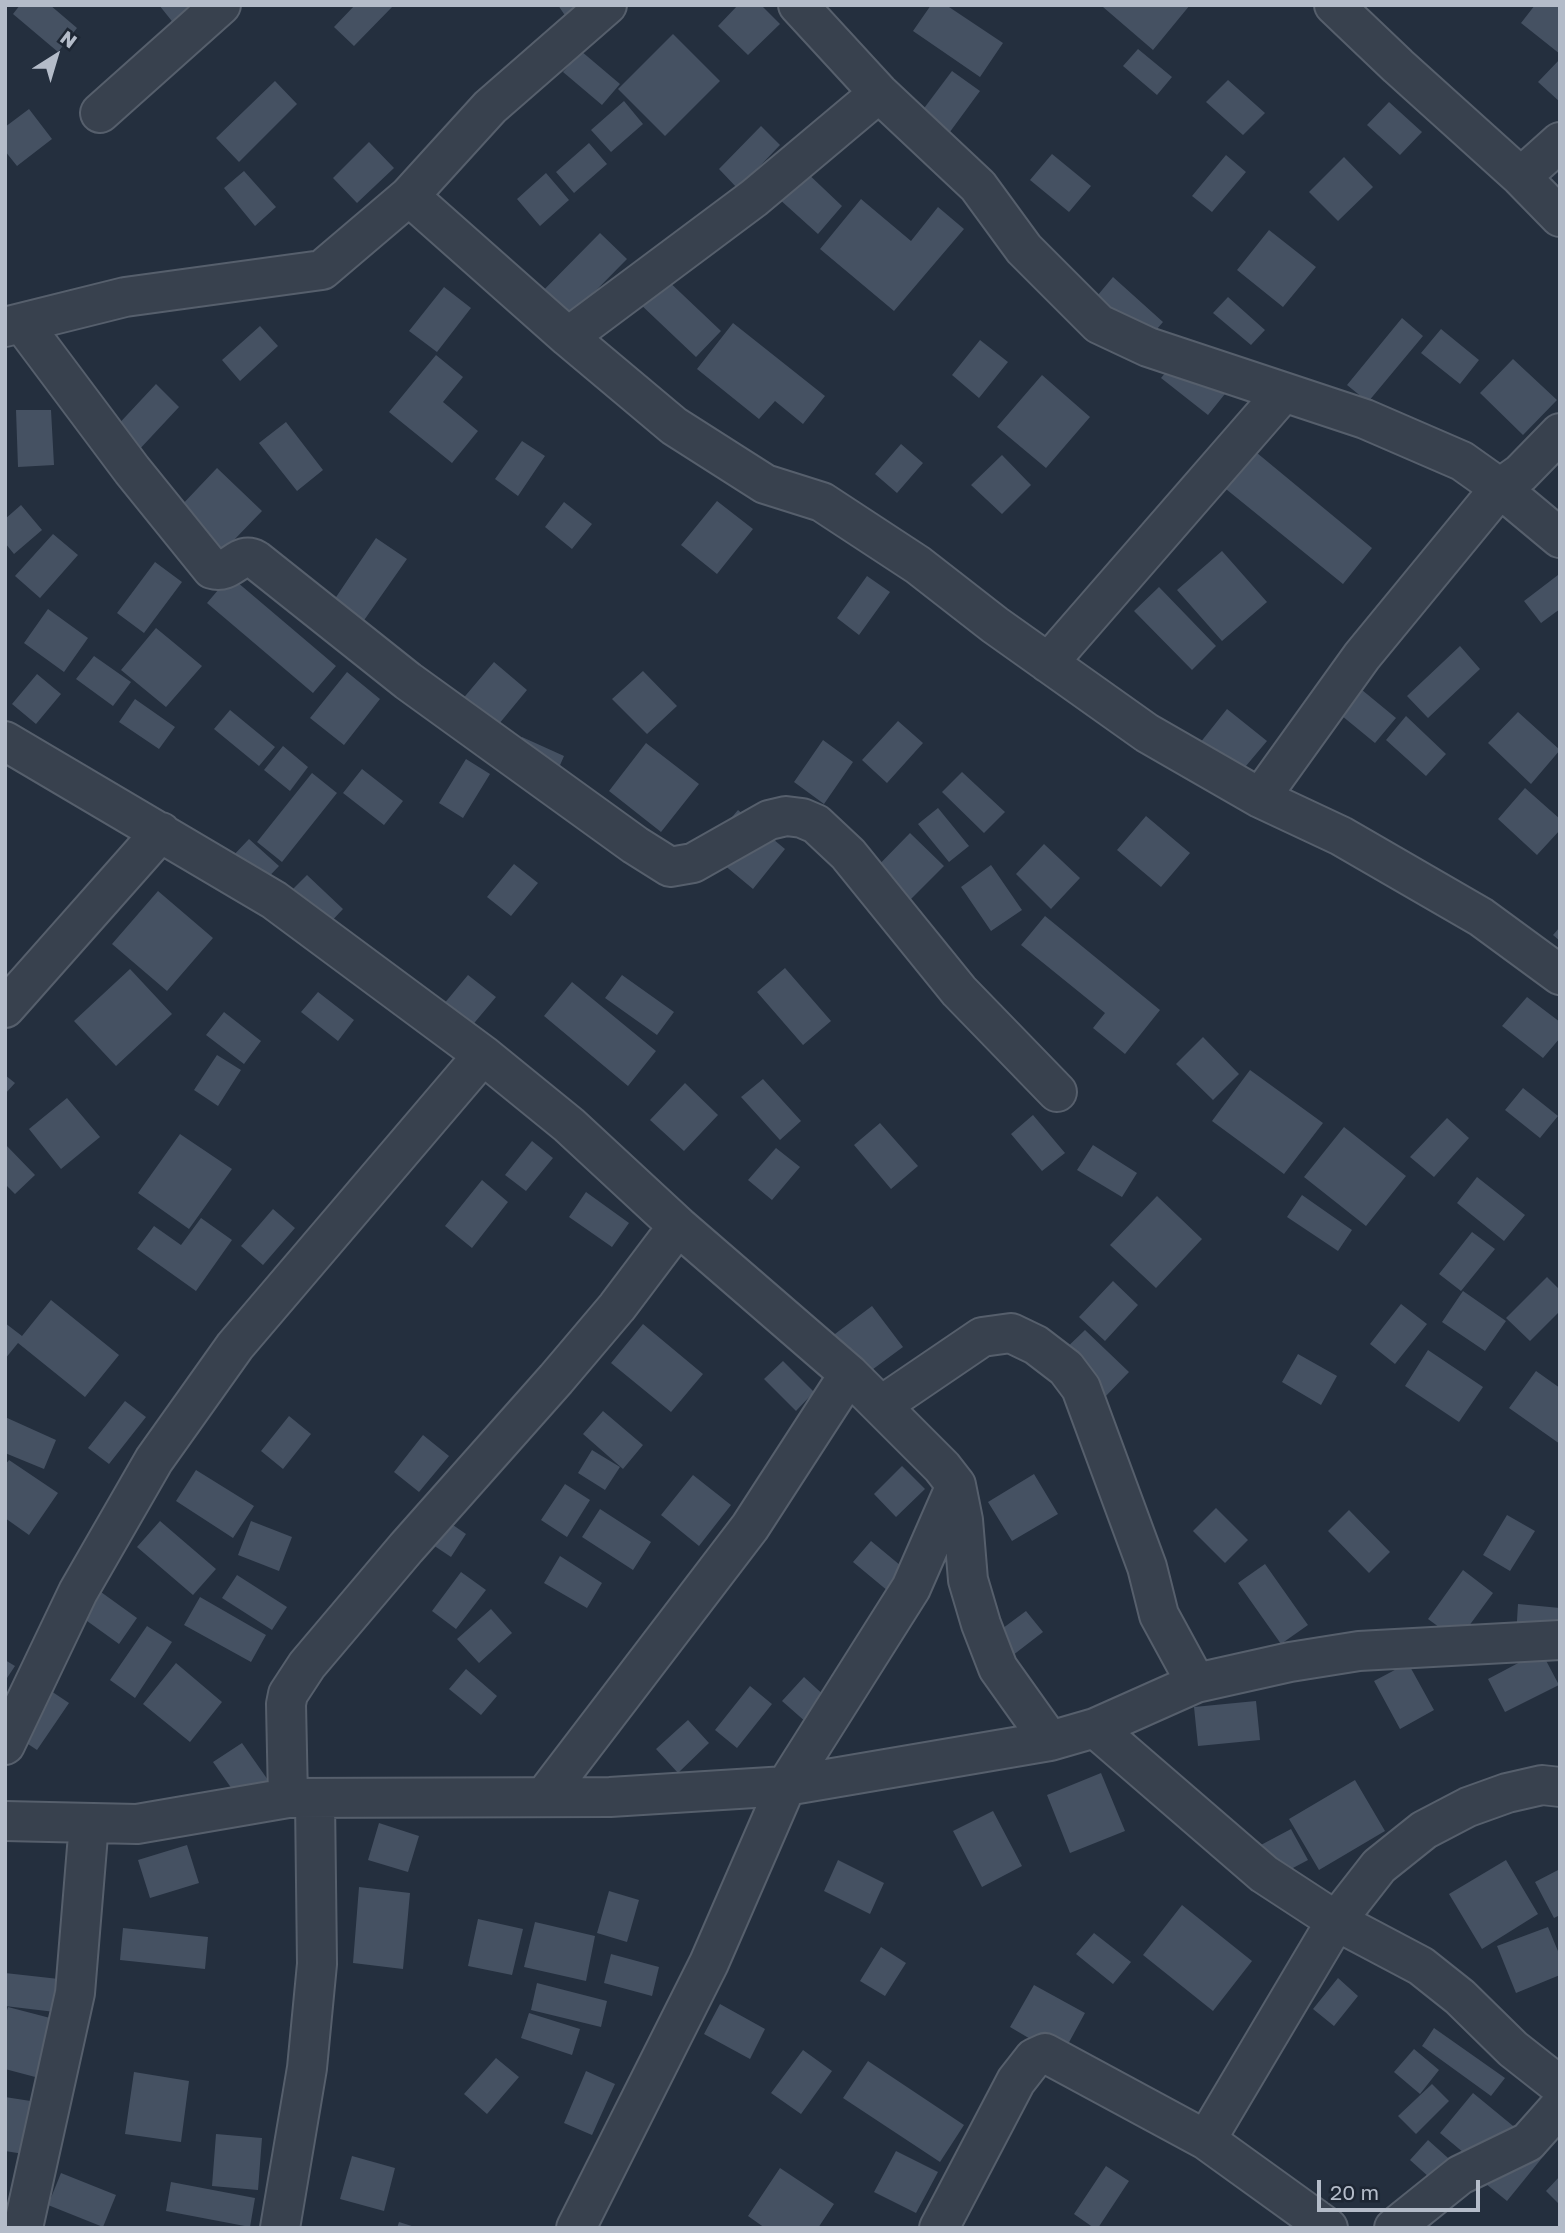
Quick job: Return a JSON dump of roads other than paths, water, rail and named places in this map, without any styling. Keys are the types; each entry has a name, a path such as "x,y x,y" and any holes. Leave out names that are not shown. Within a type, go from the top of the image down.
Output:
{"street":[{"path":"100,113 221,5"},
{"path":"607,5 490,107 409,196 322,270 125,296 14,325 212,569 226,570 243,558 256,560 408,681 635,845 670,867 693,863 769,820 786,816 802,818 816,824 848,854 959,991 1056,1092"},
{"path":"799,5 879,93 978,186 1024,248 1099,324 1148,347 1365,419 1462,461 1500,488 1560,538"},
{"path":"1335,5 1560,216"},
{"path":"568,337 754,198 879,93"},
{"path":"1521,177 1560,142"},
{"path":"409,196 568,337 674,426 765,484 822,502 918,565 1048,663 1147,733 1260,798 1341,836 1480,917 1560,975"},
{"path":"1048,663 1283,393"},
{"path":"1260,798 1362,656 1500,488 1521,473 1560,433"},
{"path":"5,741 274,900 482,1055 569,1125 678,1226 849,1374 942,1467 956,1485 963,1520 968,1580 981,1624 998,1668 1050,1741"},
{"path":"5,1008 161,832"},
{"path":"5,1745 78,1592 154,1460 235,1346 482,1055"},
{"path":"280,2228 307,2068 317,1964 301,1799 286,1704 294,1683 406,1548 609,1317 678,1226"},
{"path":"881,1405 982,1337 1011,1333 1036,1345 1066,1368 1081,1388 1147,1567 1159,1615 1196,1683"},
{"path":"544,1797 750,1527 849,1374"},
{"path":"576,2228 709,1963 786,1786 911,1588 956,1485"},
{"path":"5,1821 137,1824 301,1799 610,1797 786,1786 1050,1741 1095,1728 1196,1683 1290,1662 1359,1651 1560,1640"},
{"path":"1095,1728 1264,1874 1336,1921 1420,1966 1460,1997 1513,2049 1560,2086"},
{"path":"1206,2140 1336,1921 1379,1866 1424,1830 1468,1807 1507,1793 1542,1785 1560,1787"},
{"path":"23,2228 75,1993 89,1823"},
{"path":"940,2228 1016,2081 1039,2054 1050,2054 1206,2140 1328,2228"},
{"path":"1394,2228 1460,2175 1528,2142 1560,2106"}]}
